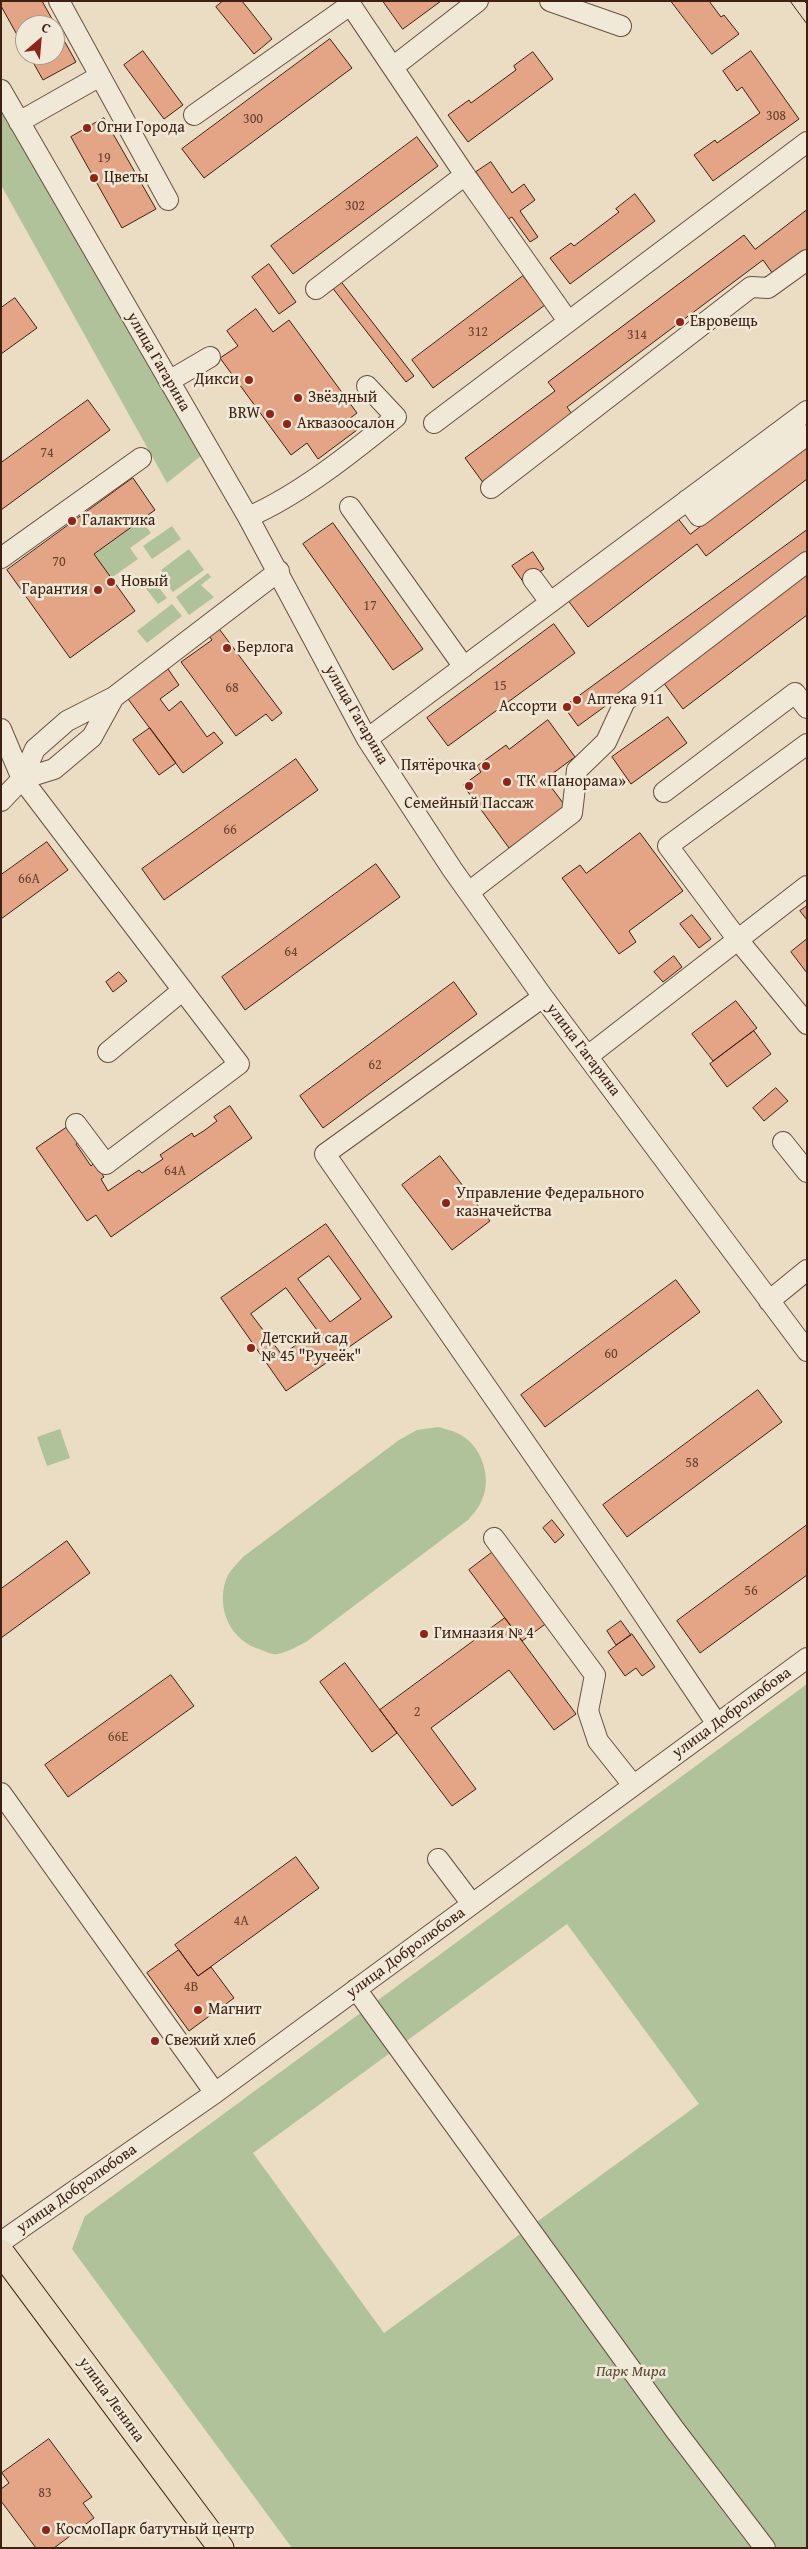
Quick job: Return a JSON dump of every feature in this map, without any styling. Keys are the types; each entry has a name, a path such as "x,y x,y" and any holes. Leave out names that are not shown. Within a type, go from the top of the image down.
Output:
{"main road":[{"name":"улица Ленина","path":"1,2252 221,2548"}],"street":[{"path":"59,1 168,200"},
{"path":"393,67 478,1"},
{"path":"550,1 622,26"},
{"path":"194,115 349,3 465,175 568,320"},
{"path":"19,122 100,76"},
{"name":"улица Гагарина","path":"1,90 279,571 367,739 469,892 543,997 807,1351"},
{"path":"434,423 568,320 807,142"},
{"path":"316,290 465,175"},
{"path":"491,488 751,287 768,288 807,260"},
{"path":"169,381 210,357"},
{"path":"248,517 266,510 352,452 396,417 367,386"},
{"path":"367,739 807,411"},
{"path":"688,500 700,516 807,435"},
{"path":"1,558 141,458"},
{"path":"350,507 464,666"},
{"path":"469,892 572,813 577,770 606,742 625,701 807,562"},
{"path":"1,801 22,779 36,749 67,721 114,697 279,571"},
{"path":"534,579 550,602"},
{"path":"664,792 795,693 807,708"},
{"path":"22,779 54,769 92,737 114,697"},
{"path":"1,730 22,779 239,1064 106,1164 76,1124"},
{"path":"807,744 668,846 738,940 807,1024"},
{"path":"588,1056 807,886"},
{"path":"108,1052 183,990"},
{"path":"543,997 325,1154 616,1573 717,1724"},
{"path":"783,1142 807,1172"},
{"path":"770,1301 807,1270"},
{"path":"494,1538 594,1675 588,1711 598,1741 633,1785"},
{"name":"улица Добролюбова","path":"1,2242 215,2093 807,1658"},
{"path":"1,1793 215,2093"},
{"path":"438,1859 472,1904"},
{"path":"356,1990 670,2423 765,2548"}],"green space":[{"path":"1,98 202,455 167,483 1,185"},
{"path":"141,520 151,533 130,548 138,559 111,578 94,554"},
{"path":"172,526 181,539 152,559 143,546"},
{"path":"189,549 204,570 173,592 167,585 170,582 161,570"},
{"path":"208,573 211,577 201,585 214,597 189,615 176,597"},
{"path":"150,576 167,598 158,604 141,582"},
{"path":"172,604 182,616 147,643 137,631"},
{"path":"438,1427 455,1432 466,1438 479,1454 483,1464 486,1484 484,1495 479,1506 468,1520 306,1642 282,1653 273,1654 246,1643 238,1636 226,1618 223,1596 224,1585 228,1575 243,1557 399,1440 417,1430"},
{"path":"60,1429 70,1458 47,1466 37,1437"},
{"name":"Парк Мира","path":"807,1684 807,2548 292,2548 72,2249 85,2216","holes":["567,1924 699,2104 384,2333 253,2153"]}],"building":[{"path":"1,1 42,1 50,15 15,15 15,31 1,6"},
{"path":"223,1 242,1 272,39 254,54 216,7"},
{"path":"383,1 441,1 403,29"},
{"path":"671,1 709,1 721,17 724,15 739,34 712,54"},
{"path":"330,39 352,68 204,178 182,149"},
{"path":"65,42 76,62 43,80 35,65 65,65"},
{"path":"143,51 183,105 164,119 124,65"},
{"path":"751,51 799,119 713,181 694,155 715,140 717,143 760,113 742,87 737,91 723,71"},
{"path":"533,52 553,79 468,142 448,115 469,100 471,103 516,70 514,66"},
{"path":"104,118 156,209 122,228 71,137"},
{"path":"417,137 438,166 293,274 271,246"},
{"path":"491,162 512,193 524,184 535,200 520,211 538,237 530,242 512,217 508,219 476,172"},
{"path":"635,194 655,221 570,284 550,258 571,243 574,246 619,212 616,209"},
{"path":"807,210 807,249 773,274 763,260 567,407 574,417 484,484 465,458 555,391 548,382 744,235 755,249"},
{"path":"269,264 296,302 279,314 252,277"},
{"path":"523,276 545,305 433,388 412,360"},
{"path":"339,279 414,376 406,382 331,286"},
{"path":"15,298 37,328 1,354 1,308"},
{"name":"Звёздный","path":"256,309 273,332 289,320 357,413 349,419 357,430 318,459 307,443 291,455 220,358 238,346 227,331"},
{"path":"88,400 110,430 1,510 1,463"},
{"path":"807,445 807,479 706,556 697,544 588,627 567,599 676,516 690,534"},
{"path":"133,478 155,510 94,554 135,611 70,658 7,570"},
{"path":"333,523 423,649 393,670 303,544"},
{"path":"807,530 807,559 578,726 564,707"},
{"path":"533,552 544,569 524,583 512,566"},
{"path":"807,567 807,615 683,709 660,678"},
{"path":"554,624 575,653 448,746 427,718"},
{"path":"217,626 282,713 272,721 266,714 236,736 181,662 212,640 207,633"},
{"path":"168,669 179,685 160,699 169,711 181,701 207,737 214,732 223,743 183,773 128,699"},
{"path":"668,717 687,743 631,784 612,757"},
{"name":"ТК «Панорама»","path":"548,720 575,757 545,779 566,807 509,848 463,785 481,772 477,766 506,745 509,749"},
{"path":"150,728 176,763 159,775 133,740"},
{"path":"296,759 318,790 164,900 142,869"},
{"path":"640,833 683,891 629,931 636,942 619,954 562,878 580,865 586,873"},
{"path":"47,842 68,870 1,919 1,875"},
{"path":"376,864 400,897 245,1010 222,977"},
{"path":"807,906 807,920 800,911"},
{"path":"692,915 711,939 699,948 680,924"},
{"path":"807,939 807,973 791,952"},
{"path":"674,956 682,967 663,982 654,972"},
{"path":"119,972 127,981 113,992 106,982"},
{"path":"454,982 477,1014 323,1128 300,1096"},
{"path":"736,1001 757,1028 713,1061 692,1034"},
{"path":"754,1031 771,1054 727,1087 710,1064"},
{"path":"776,1088 788,1101 764,1121 753,1108"},
{"path":"230,1106 252,1138 111,1237 96,1215 87,1221 36,1148 68,1126 79,1142 76,1144 91,1166 94,1163 104,1177 101,1179 108,1191 139,1170 142,1173 163,1159 160,1155 192,1133 194,1137 205,1130 217,1121 214,1117"},
{"name":"Управление Федерального казначейства","path":"440,1156 490,1221 452,1250 402,1185"},
{"path":"326,1224 392,1317 286,1391 221,1298","holes":["329,1256 361,1299 330,1322 298,1279","286,1288 317,1330 282,1355 251,1314"]},
{"path":"676,1280 700,1312 545,1427 521,1395"},
{"path":"758,1390 782,1422 627,1537 603,1505"},
{"path":"552,1520 564,1535 555,1543 543,1528"},
{"path":"807,1525 807,1575 700,1653 677,1621"},
{"path":"67,1541 90,1573 1,1638 1,1589"},
{"path":"498,1548 551,1620 522,1641 469,1570"},
{"path":"505,1618 576,1714 554,1730 509,1670 431,1728 476,1789 452,1806 380,1710"},
{"path":"621,1621 631,1635 616,1645 607,1631"},
{"path":"632,1634 655,1667 642,1676 636,1668 625,1676 608,1652"},
{"path":"345,1663 397,1733 372,1752 320,1682"},
{"path":"171,1675 194,1706 68,1797 45,1765"},
{"path":"296,1857 319,1888 198,1976 175,1945"},
{"path":"179,1950 198,1976 211,1967 234,1998 189,2031 147,1973"},
{"path":"49,2439 92,2497 83,2503 94,2518 54,2548 36,2548 1,2501 1,2489 9,2483 2,2473"}],"tram line":[{"path":"790,1 807,24"},
{"path":"804,1 807,4"}],"place":[{"name":"Огни Города","path":"87,128"},
{"name":"Цветы","path":"94,178"},
{"name":"Евровещь","path":"680,322"},
{"name":"Дикси","path":"249,380"},
{"name":"Звёздный","path":"298,398"},
{"name":"BRW","path":"270,414"},
{"name":"Аквазоосалон","path":"287,424"},
{"name":"Галактика","path":"72,521"},
{"name":"Новый","path":"111,582"},
{"name":"Гарантия","path":"98,590"},
{"name":"Берлога","path":"227,648"},
{"name":"Аптека 911","path":"577,700"},
{"name":"Ассорти","path":"567,707"},
{"name":"Пятёрочка","path":"486,766"},
{"name":"ТК «Панорама»","path":"507,782"},
{"name":"Семейный Пассаж","path":"469,786"},
{"name":"Управление Федерального казначейства","path":"446,1203"},
{"name":"Детский сад № 45 \"Ручеёк\"","path":"251,1348"},
{"name":"Гимназия № 4","path":"424,1634"},
{"name":"Магнит","path":"198,2010"},
{"name":"Свежий хлеб","path":"155,2041"},
{"name":"КосмоПарк батутный центр","path":"46,2530"}]}
